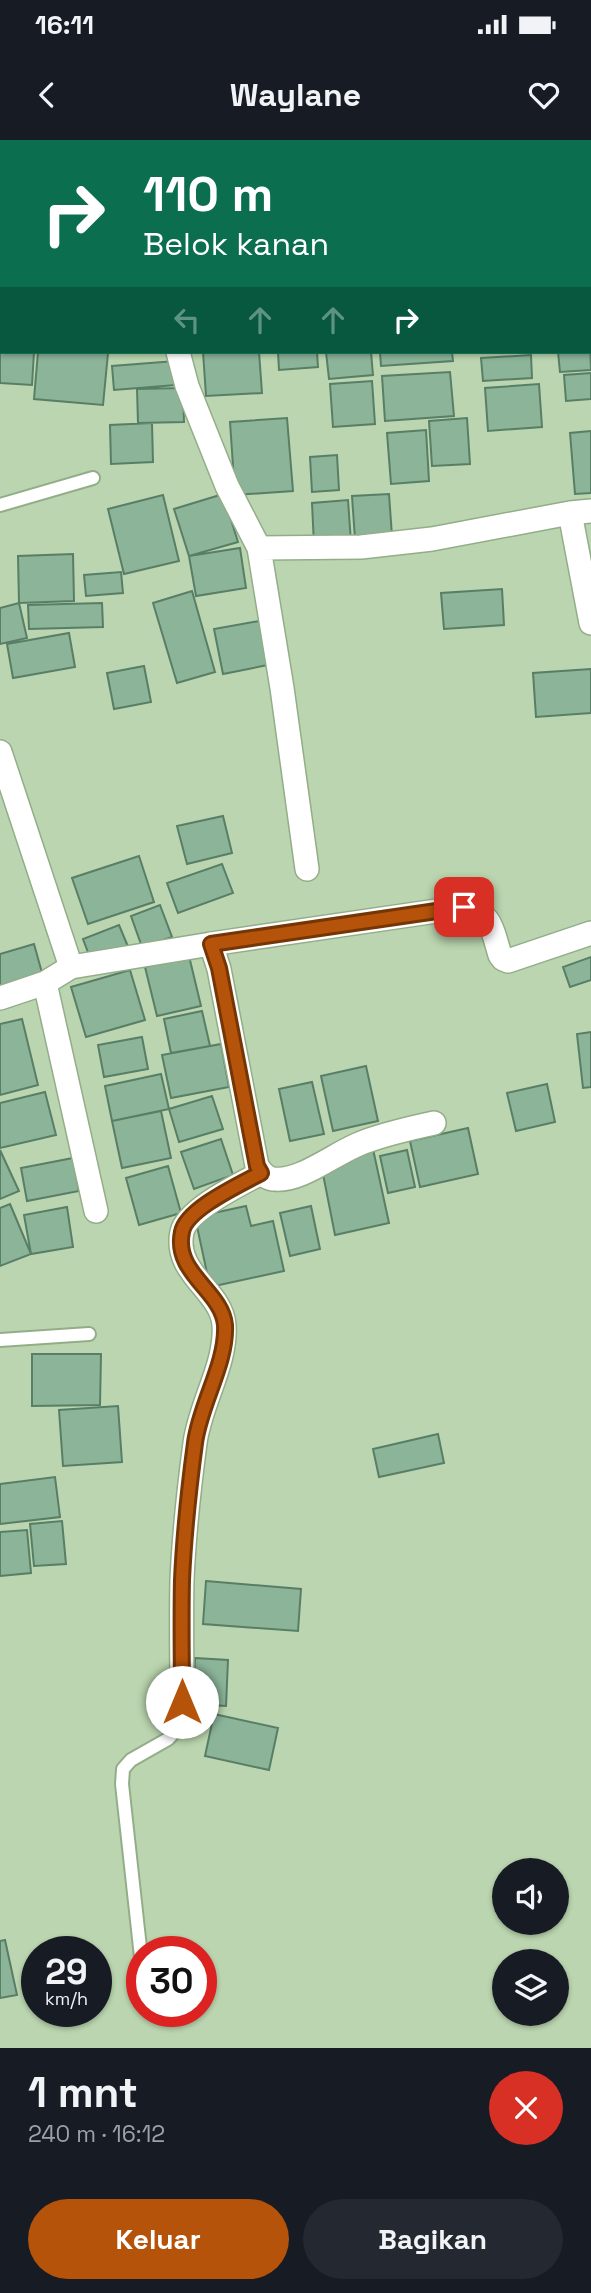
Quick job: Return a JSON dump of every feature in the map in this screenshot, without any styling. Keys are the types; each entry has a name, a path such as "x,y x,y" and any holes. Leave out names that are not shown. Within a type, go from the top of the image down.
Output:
{"street":[{"path":"179,354 187,386 227,486 259,548 307,869"},
{"path":"259,548 361,547 432,539 580,512 591,623"},
{"path":"0,752 71,967"},
{"path":"0,998 45,983 71,967 464,907 478,911 489,919 500,955 508,961 591,933"},
{"path":"211,944 219,968 257,1166 261,1173 275,1180 298,1176 360,1143 434,1123"},
{"path":"45,983 96,1211"},
{"path":"182,1702 182,1578 195,1440 202,1409 221,1354 225,1327 217,1306 187,1265 181,1232 187,1220 200,1209 261,1173"}],"lane":[{"path":"0,505 93,478"},
{"path":"0,1340 89,1334"},
{"path":"139,1936 122,1784 123,1769 131,1760 168,1739 178,1728 182,1702"}],"building":[{"path":"0,354 34,354 32,385 0,383"},
{"path":"38,354 108,354 103,405 34,399"},
{"path":"203,354 259,354 262,393 206,396"},
{"path":"278,354 317,354 318,367 279,370"},
{"path":"326,354 371,354 373,375 329,379"},
{"path":"380,354 452,354 453,361 381,366"},
{"path":"558,354 590,354 591,370 560,372"},
{"path":"531,355 532,378 483,381 481,358"},
{"path":"175,361 176,385 114,390 112,366"},
{"path":"450,372 454,416 385,421 382,376"},
{"path":"591,373 591,399 566,401 564,375"},
{"path":"372,381 375,424 333,427 330,384"},
{"path":"539,384 542,427 488,431 485,388"},
{"path":"183,388 184,422 138,423 137,389"},
{"path":"287,418 293,491 235,495 230,422"},
{"path":"467,418 470,464 432,466 429,421"},
{"path":"152,423 153,462 111,464 110,425"},
{"path":"426,430 429,481 391,484 387,433"},
{"path":"591,431 591,493 575,494 570,433"},
{"path":"337,455 339,490 312,492 310,457"},
{"path":"223,494 238,542 189,556 174,509"},
{"path":"389,494 392,536 355,539 352,496"},
{"path":"163,495 179,561 124,574 108,509"},
{"path":"348,500 351,542 314,545 312,503"},
{"path":"240,548 246,588 196,596 189,556"},
{"path":"73,554 74,601 19,603 18,556"},
{"path":"121,572 123,593 86,596 84,575"},
{"path":"502,589 504,625 444,629 441,593"},
{"path":"192,591 215,672 177,683 153,603"},
{"path":"19,603 27,638 0,644 0,608"},
{"path":"102,603 103,627 29,629 28,605"},
{"path":"265,620 273,664 223,674 214,629"},
{"path":"69,633 75,667 13,678 7,644"},
{"path":"144,666 151,702 114,709 107,673"},
{"path":"591,669 591,713 536,717 533,673"},
{"path":"223,816 232,853 187,864 177,826"},
{"path":"139,856 154,902 88,924 72,878"},
{"path":"222,864 233,893 178,913 167,883"},
{"path":"160,905 172,937 142,947 131,916"},
{"path":"119,925 129,949 92,963 83,939"},
{"path":"34,944 44,980 0,993 0,954"},
{"path":"189,956 201,1006 157,1016 145,967"},
{"path":"591,957 591,980 570,987 563,967"},
{"path":"130,970 145,1020 86,1037 71,987"},
{"path":"202,1011 210,1046 171,1053 164,1019"},
{"path":"22,1019 38,1085 0,1095 0,1024"},
{"path":"591,1032 591,1087 583,1088 577,1034"},
{"path":"142,1037 148,1069 104,1077 98,1045"},
{"path":"221,1044 229,1087 171,1098 162,1055"},
{"path":"366,1066 378,1121 333,1131 321,1076"},
{"path":"161,1074 169,1109 112,1121 105,1086"},
{"path":"312,1082 324,1134 290,1141 279,1089"},
{"path":"547,1084 555,1122 516,1131 507,1093"},
{"path":"45,1092 56,1135 0,1148 0,1103"},
{"path":"212,1096 223,1129 179,1142 169,1109"},
{"path":"161,1111 171,1158 122,1168 112,1121"},
{"path":"468,1128 478,1174 420,1187 410,1141"},
{"path":"221,1139 233,1175 194,1189 181,1152"},
{"path":"373,1149 389,1223 335,1235 322,1169"},
{"path":"0,1150 19,1191 0,1199"},
{"path":"407,1150 415,1187 388,1193 380,1156"},
{"path":"73,1158 79,1191 27,1201 21,1168"},
{"path":"168,1166 181,1213 139,1225 126,1178"},
{"path":"10,1204 31,1254 0,1266 0,1208"},
{"path":"246,1206 251,1226 273,1221 284,1271 210,1287 195,1217"},
{"path":"311,1206 320,1249 290,1256 280,1213"},
{"path":"67,1207 73,1247 31,1254 24,1215"},
{"path":"32,1354 101,1354 100,1405 32,1406"},
{"path":"118,1406 122,1462 63,1466 59,1410"},
{"path":"438,1434 444,1463 379,1477 373,1449"},
{"path":"55,1477 60,1517 0,1524 0,1484"},
{"path":"62,1521 66,1564 34,1566 30,1524"},
{"path":"27,1530 31,1573 0,1576 0,1532"},
{"path":"206,1581 301,1589 298,1631 203,1624"},
{"path":"195,1658 228,1660 226,1706 193,1704"},
{"path":"214,1714 278,1728 269,1770 205,1756"},
{"path":"5,1940 17,1995 0,1998 0,1941"}],"route":[{"path":"182,1702 182,1578 195,1440 202,1409 221,1354 225,1327 217,1306 187,1265 181,1232 187,1220 200,1209 261,1173 257,1166 219,968 211,944 464,907"}]}
